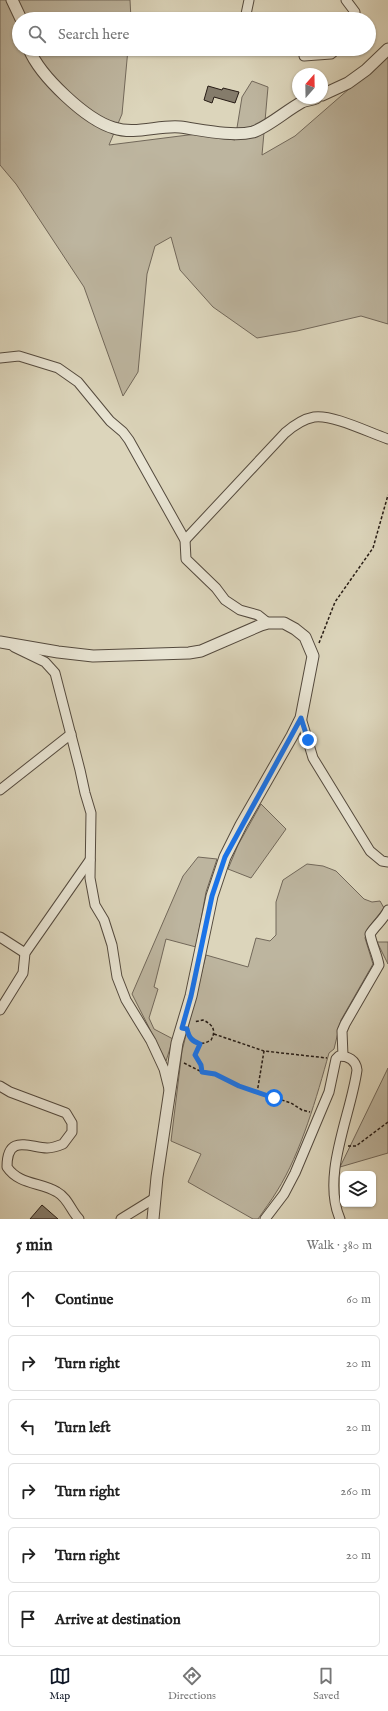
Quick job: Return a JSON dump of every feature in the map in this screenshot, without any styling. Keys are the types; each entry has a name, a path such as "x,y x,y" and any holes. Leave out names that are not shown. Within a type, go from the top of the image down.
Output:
{"street":[{"path":"12,0 17,12"},
{"path":"246,12 249,0"},
{"path":"346,0 355,12"},
{"path":"328,92 348,83 366,70 388,49"},
{"path":"32,56 48,78 63,93 84,111 114,128 128,130 178,127 238,133 254,132 298,104"},
{"path":"0,358 19,356 58,368 78,382 110,421 123,432 129,440 185,540 186,559 216,588 225,600 240,610 258,615 268,623"},
{"path":"185,540 285,433 303,421 314,417 323,417 343,422 388,439"},
{"path":"3,643 93,656 189,653 201,651 268,623 284,623 305,637 313,656 301,718 225,857 212,896 184,1029 177,1043 153,1219"},
{"path":"3,643 45,662 55,673 91,813 90,878 95,904 104,920 112,945 117,976 126,1000 151,1040 164,1069 170,1091"},
{"path":"301,718 313,758 370,851 382,862 388,862"},
{"path":"0,790 71,734"},
{"path":"0,1010 23,973 25,953 90,860"},
{"path":"265,1219 284,1194 295,1173 328,1092 339,1057 342,1031 379,965 376,950 372,943 370,934 388,910"},
{"path":"0,937 25,953"},
{"path":"339,1057 350,1058 354,1062 357,1070 339,1147 334,1178 337,1211 340,1219"},
{"path":"0,1086 10,1092 66,1113 72,1123 72,1132 63,1144 47,1148 22,1144 13,1148 9,1154 7,1167 14,1176 57,1192 66,1199 79,1219"},
{"path":"121,1219 155,1198"}],"path":[{"path":"313,656 335,602 373,548 388,495"},
{"path":"197,1020 203,1020 210,1023 214,1028 214,1034 211,1040 200,1044 193,1042 184,1029 197,1020"},
{"path":"214,1034 264,1051 339,1057"},
{"path":"200,1044 195,1055 201,1065 202,1072"},
{"path":"257,1093 264,1051"},
{"path":"175,1058 202,1072 215,1074 257,1093 291,1103 302,1110 311,1113 315,1110"},
{"path":"339,1147 356,1146 388,1122"}],"shaded area":[{"path":"0,0 130,0 131,12 12,12 12,56 127,56 122,114 109,145 196,134 235,140 242,97 252,81 268,87 262,155 295,136 388,55 388,324 361,316 297,331 257,338 213,307 180,270 171,237 155,246 147,274 138,372 123,396 84,287 16,184 0,165"},
{"path":"261,804 286,829 251,878 228,869 238,845"},
{"path":"198,857 217,859 206,892 196,947 166,939 154,987 158,989 149,1018 154,1029 173,1039 166,1061 132,994 183,876"},
{"path":"307,864 323,866 336,871 364,899 372,902 380,901 384,908 368,928 365,938 373,964 341,1020 334,1049 329,1053 308,1124 294,1159 286,1176 270,1202 258,1219 253,1219 188,1182 201,1154 171,1141 182,1051 206,955 248,967 256,938 270,941 276,935 276,902 283,880"},
{"path":"377,942 388,942 388,964"},
{"path":"388,1068 388,1153 340,1167"}],"building":[{"path":"208,86 222,90 223,88 239,92 235,103 214,97 212,103 204,100"},
{"path":"42,1205 58,1219 30,1219"}],"route":[{"path":"274,1098 239,1086 215,1074 202,1072 201,1065 195,1055 200,1044 193,1042 188,1035 187,1029 182,1028 191,996 212,896 225,857 241,825 301,718 308,740"}]}
